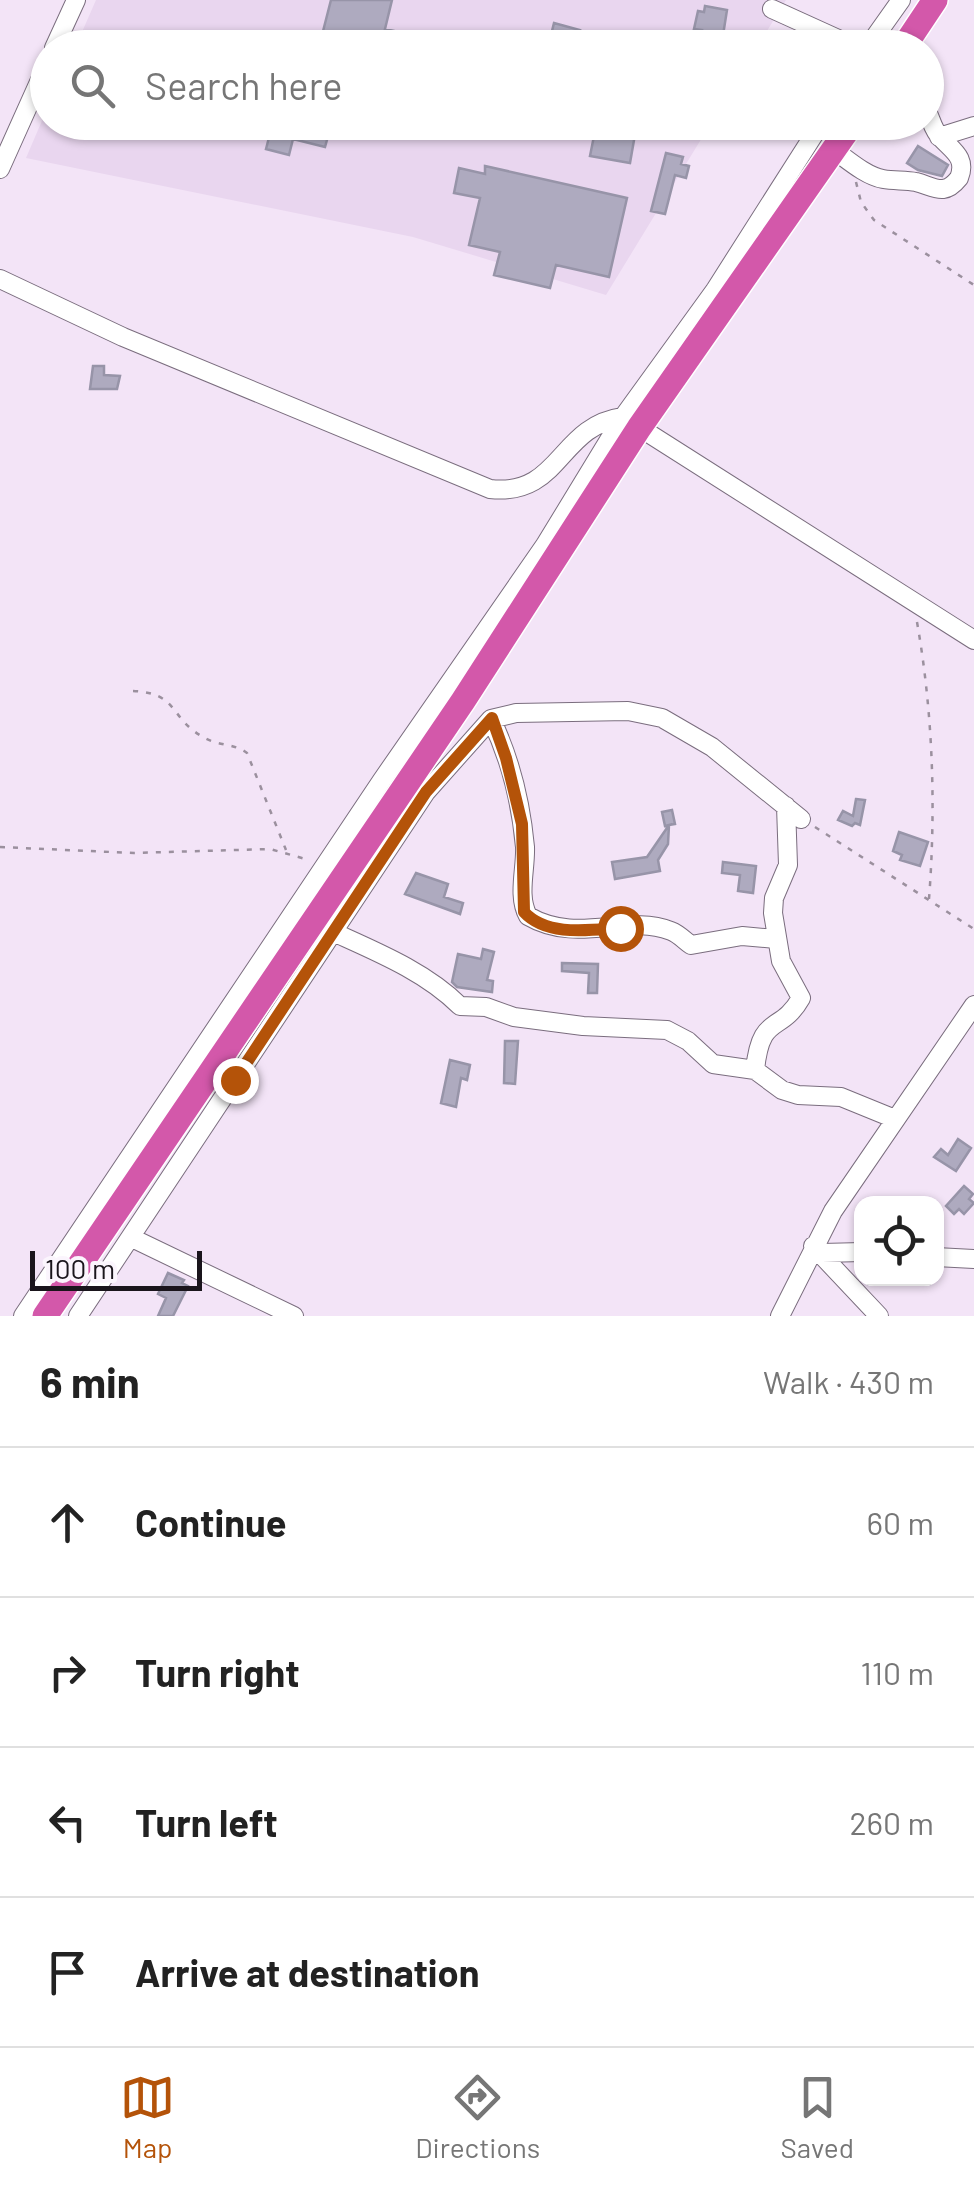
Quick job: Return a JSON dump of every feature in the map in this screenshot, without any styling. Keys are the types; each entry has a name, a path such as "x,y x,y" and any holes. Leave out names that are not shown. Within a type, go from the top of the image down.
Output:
{"highway":[{"path":"915,30 936,0"},
{"path":"45,1316 483,670 631,422 845,158 849,140"}],"street":[{"path":"62,30 76,0"},
{"path":"880,30 900,0"},
{"path":"772,9 818,30"},
{"path":"0,169 30,102"},
{"path":"944,135 974,126"},
{"path":"22,1316 325,865 631,422 811,140"},
{"path":"845,158 881,179 946,190 959,178 961,160 943,140"},
{"path":"0,279 123,337 490,489 525,488 556,463 583,432 603,420 631,422 974,640"},
{"path":"78,1316 426,792 492,718 516,713 608,710 662,718 712,747 793,812 788,865 774,898 780,961 802,998 792,1011 766,1029 759,1040 755,1070"},
{"path":"492,718 522,824 523,906 528,916 576,930 664,930 692,945 742,936 776,938"},
{"path":"332,932 431,981 460,1006 486,1007 514,1016 582,1026 667,1030 713,1064 755,1070 782,1090 798,1095 840,1096 895,1119"},
{"path":"780,1316 895,1119 974,1006"},
{"path":"132,1238 294,1316"},
{"path":"817,1250 854,1252"},
{"path":"817,1250 879,1316"},
{"path":"944,1257 974,1258"}],"path":[{"path":"845,158 860,202 874,220 974,285"},
{"path":"914,603 925,673 931,756 933,850 929,900"},
{"path":"133,691 159,694 200,736 240,746 248,753 287,852"},
{"path":"793,812 974,928"},
{"path":"0,847 134,852 270,848 325,865"}],"shaded area":[{"path":"96,0 786,0 767,30 83,30"},
{"path":"34,140 701,140 606,295 413,237 26,158"}],"building":[{"path":"331,0 392,0 385,29 390,30 323,30"},
{"path":"705,6 727,10 724,30 694,29 698,11 704,12"},
{"path":"554,23 580,30 552,30"},
{"path":"268,140 293,140 289,155 266,149"},
{"path":"297,140 327,140 325,147"},
{"path":"593,140 634,140 630,163 590,156"},
{"path":"918,146 948,165 942,176 907,163"},
{"path":"666,153 683,157 681,164 689,166 686,178 675,175 665,214 651,211"},
{"path":"485,166 627,198 609,277 556,265 550,288 494,275 500,252 469,245 480,198 454,193 459,168 485,174"},
{"path":"93,366 104,366 104,375 120,376 117,389 90,389"},
{"path":"856,799 865,800 860,825 838,820 843,811 853,816"},
{"path":"672,810 675,824 665,826 662,812"},
{"path":"669,825 668,844 658,860 660,871 615,879 612,862 647,857"},
{"path":"899,832 928,842 920,866 900,860 902,855 893,851"},
{"path":"723,862 756,866 753,893 738,891 740,875 722,873"},
{"path":"416,873 448,884 444,897 463,903 460,914 405,894"},
{"path":"483,949 494,952 487,980 493,981 492,992 457,987 452,982 458,954 481,959"},
{"path":"562,963 598,964 597,993 588,993 589,973 562,971"},
{"path":"505,1041 518,1041 515,1084 504,1083"},
{"path":"450,1060 470,1065 467,1080 461,1078 456,1107 441,1103"},
{"path":"958,1139 971,1148 956,1171 934,1157 941,1149 948,1155"},
{"path":"964,1186 973,1194 969,1199 974,1203 964,1214 959,1209 954,1214 946,1206"},
{"path":"168,1273 188,1286 173,1316 158,1316 166,1298 158,1294"}],"route":[{"path":"235,1080 426,792 492,718 522,824 524,912 537,922 564,929 620,928"}]}
